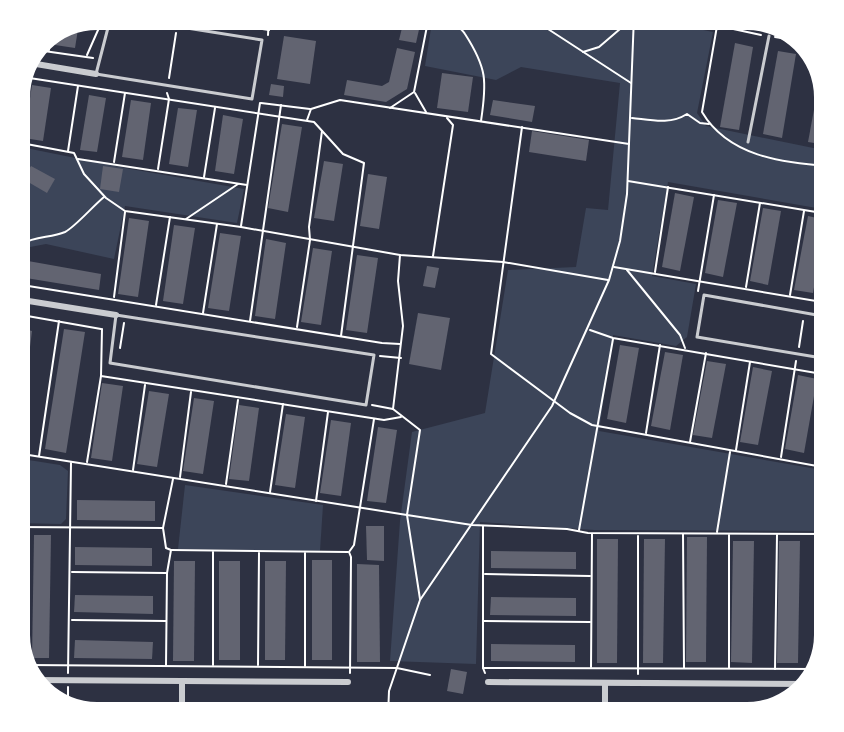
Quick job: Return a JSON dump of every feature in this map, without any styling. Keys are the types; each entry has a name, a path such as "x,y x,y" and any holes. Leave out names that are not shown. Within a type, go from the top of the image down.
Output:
{"street":[{"path":"39,64 96,74"},
{"path":"30,301 116,315"},
{"path":"48,680 348,682"},
{"path":"182,681 182,702"},
{"path":"488,682 792,684"},
{"path":"605,683 605,702"}],"lane":[{"path":"107,30 96,74 252,99 262,40 197,30"},
{"path":"748,142 769,36"},
{"path":"814,314 704,295 697,337 814,357"},
{"path":"116,315 125,318 374,355 366,405 110,363 116,315"}],"path":[{"path":"86,57 97,30"},
{"path":"158,170 177,30"},
{"path":"262,40 269,30"},
{"path":"426,30 414,92 426,112"},
{"path":"461,30 484,67 485,97 481,121"},
{"path":"549,30 632,84"},
{"path":"583,52 599,47 618,30"},
{"path":"388,702 389,691 420,600 555,401 614,267 628,181 634,30"},
{"path":"716,30 702,112 709,124 752,153 814,165"},
{"path":"738,30 775,37"},
{"path":"49,51 99,58"},
{"path":"33,78 307,120 322,130 343,154 364,163 341,336"},
{"path":"68,152 78,85"},
{"path":"114,163 125,92"},
{"path":"390,108 414,92"},
{"path":"252,99 261,103 311,109 340,100 630,145"},
{"path":"241,227 261,103"},
{"path":"250,321 281,105"},
{"path":"204,178 215,107"},
{"path":"307,120 311,109"},
{"path":"631,118 665,121 687,114 700,123 709,124"},
{"path":"433,257 453,125 447,117"},
{"path":"522,127 491,354 580,419 599,427 814,465"},
{"path":"296,328 310,240 309,227 322,130"},
{"path":"30,144 74,153 84,174 105,197 125,211 241,227 400,255 503,262 609,280"},
{"path":"76,158 247,185"},
{"path":"628,181 814,212"},
{"path":"185,220 239,184"},
{"path":"655,274 668,186"},
{"path":"700,281 714,193"},
{"path":"30,239 55,236 70,230 85,212 105,197"},
{"path":"746,289 760,202"},
{"path":"790,296 804,210"},
{"path":"114,299 125,211"},
{"path":"156,306 170,217"},
{"path":"203,314 217,224"},
{"path":"393,409 403,326 398,281 400,255"},
{"path":"614,267 814,300"},
{"path":"626,269 680,335 685,349"},
{"path":"30,286 402,344"},
{"path":"117,364 127,302"},
{"path":"781,458 804,312"},
{"path":"30,316 102,329 101,376 87,464"},
{"path":"39,457 59,321"},
{"path":"588,329 613,338 814,372"},
{"path":"685,349 691,336 697,337"},
{"path":"579,531 613,338"},
{"path":"646,435 660,345"},
{"path":"690,443 706,353"},
{"path":"374,355 401,358"},
{"path":"736,451 750,362"},
{"path":"101,376 374,419 394,420 402,416"},
{"path":"133,471 145,383"},
{"path":"180,478 192,390"},
{"path":"225,486 238,398"},
{"path":"270,494 283,404"},
{"path":"366,405 393,409 420,430 406,526 420,600"},
{"path":"316,502 328,411"},
{"path":"349,552 354,545 374,419"},
{"path":"717,533 730,450"},
{"path":"30,455 472,525 638,536 717,533 814,535"},
{"path":"69,666 71,462"},
{"path":"173,477 163,528 166,548 213,552 349,552"},
{"path":"483,526 483,668 488,682"},
{"path":"30,527 163,528"},
{"path":"591,668 592,534"},
{"path":"683,534 684,669"},
{"path":"775,670 777,534"},
{"path":"729,535 729,669"},
{"path":"638,536 638,669"},
{"path":"166,666 167,573 171,550"},
{"path":"213,552 213,666"},
{"path":"348,682 351,667 349,552"},
{"path":"258,667 259,553"},
{"path":"305,553 305,667"},
{"path":"70,572 167,573"},
{"path":"485,574 592,576"},
{"path":"70,620 167,621"},
{"path":"483,621 591,622"},
{"path":"37,665 397,668 430,675"},
{"path":"483,668 804,669"}],"shaded area":[{"path":"431,30 713,32 697,113 706,126 814,148 814,208 668,182 652,276 696,284 687,337 676,346 613,335 599,431 814,469 814,531 594,530 480,522 476,664 390,661 400,521 412,432 485,413 508,270 576,267 586,208 608,210 620,83 521,67 496,80 425,66"},
{"path":"30,149 244,189 237,223 125,206 114,259 46,244 30,247"},
{"path":"30,460 60,465 68,471 66,519 61,524 30,523"},
{"path":"185,485 323,505 320,551 178,549"}],"building":[{"path":"402,30 419,30 416,43 399,40"},
{"path":"77,33 75,48 55,45"},
{"path":"284,36 316,41 310,84 277,79"},
{"path":"735,43 753,47 739,130 720,127"},
{"path":"397,48 415,52 407,89 386,102 344,95 347,80 382,86 389,82"},
{"path":"778,51 796,54 782,138 763,134"},
{"path":"442,73 473,77 468,112 437,108"},
{"path":"271,84 284,86 283,97 269,95"},
{"path":"32,85 51,88 43,141 30,139"},
{"path":"89,95 106,98 97,152 80,150"},
{"path":"131,100 151,103 143,160 122,157"},
{"path":"493,100 535,106 532,122 490,115"},
{"path":"178,108 197,110 188,167 169,164"},
{"path":"814,110 814,143 808,142"},
{"path":"223,115 243,119 234,174 215,171"},
{"path":"282,124 302,127 288,212 268,208"},
{"path":"532,131 589,140 586,161 529,152"},
{"path":"324,161 343,164 334,221 314,218"},
{"path":"103,166 123,169 119,192 100,189"},
{"path":"30,168 55,179 47,193 30,183"},
{"path":"368,174 387,177 379,229 360,226"},
{"path":"675,193 694,197 680,271 662,267"},
{"path":"718,200 737,203 723,277 705,273"},
{"path":"763,208 781,211 768,285 750,281"},
{"path":"808,216 814,217 813,293 794,290"},
{"path":"129,218 149,221 138,297 118,294"},
{"path":"174,225 195,228 183,304 163,301"},
{"path":"220,233 241,236 229,311 208,308"},
{"path":"266,239 286,243 275,319 255,316"},
{"path":"313,248 332,251 321,325 301,322"},
{"path":"357,255 378,258 367,333 346,330"},
{"path":"30,261 101,274 99,290 30,279"},
{"path":"427,266 439,268 435,288 423,286"},
{"path":"418,313 450,318 441,370 409,364"},
{"path":"64,329 85,332 66,453 45,449"},
{"path":"620,345 639,348 626,423 607,419"},
{"path":"665,352 683,355 670,430 651,426"},
{"path":"707,361 726,364 712,438 693,435"},
{"path":"753,367 772,371 758,445 740,442"},
{"path":"798,375 814,378 804,453 785,449"},
{"path":"102,383 123,386 112,461 91,458"},
{"path":"149,391 169,394 157,467 137,464"},
{"path":"194,398 214,401 203,474 183,471"},
{"path":"239,405 259,408 249,481 229,479"},
{"path":"286,414 305,417 295,488 275,485"},
{"path":"331,420 351,423 341,496 320,493"},
{"path":"378,427 397,430 386,503 367,501"},
{"path":"77,500 155,501 155,521 77,520"},
{"path":"366,526 384,526 384,561 367,560"},
{"path":"34,535 51,535 49,658 34,658"},
{"path":"687,537 707,537 706,662 686,662"},
{"path":"597,539 618,539 617,663 597,663"},
{"path":"644,539 665,539 663,663 643,663"},
{"path":"733,541 754,541 752,663 731,662"},
{"path":"779,541 800,541 798,663 777,663"},
{"path":"75,547 152,548 152,566 75,565"},
{"path":"491,551 576,552 576,569 491,568"},
{"path":"312,560 332,560 332,660 312,660"},
{"path":"174,561 195,561 194,661 173,661"},
{"path":"219,561 240,561 240,660 219,660"},
{"path":"265,561 286,561 285,660 265,660"},
{"path":"357,564 379,565 380,662 357,662"},
{"path":"75,595 153,596 153,614 74,612"},
{"path":"491,597 576,598 576,616 490,615"},
{"path":"75,640 153,642 152,659 74,658"},
{"path":"491,644 575,645 575,662 491,661"},
{"path":"451,669 467,672 463,694 447,691"}]}
